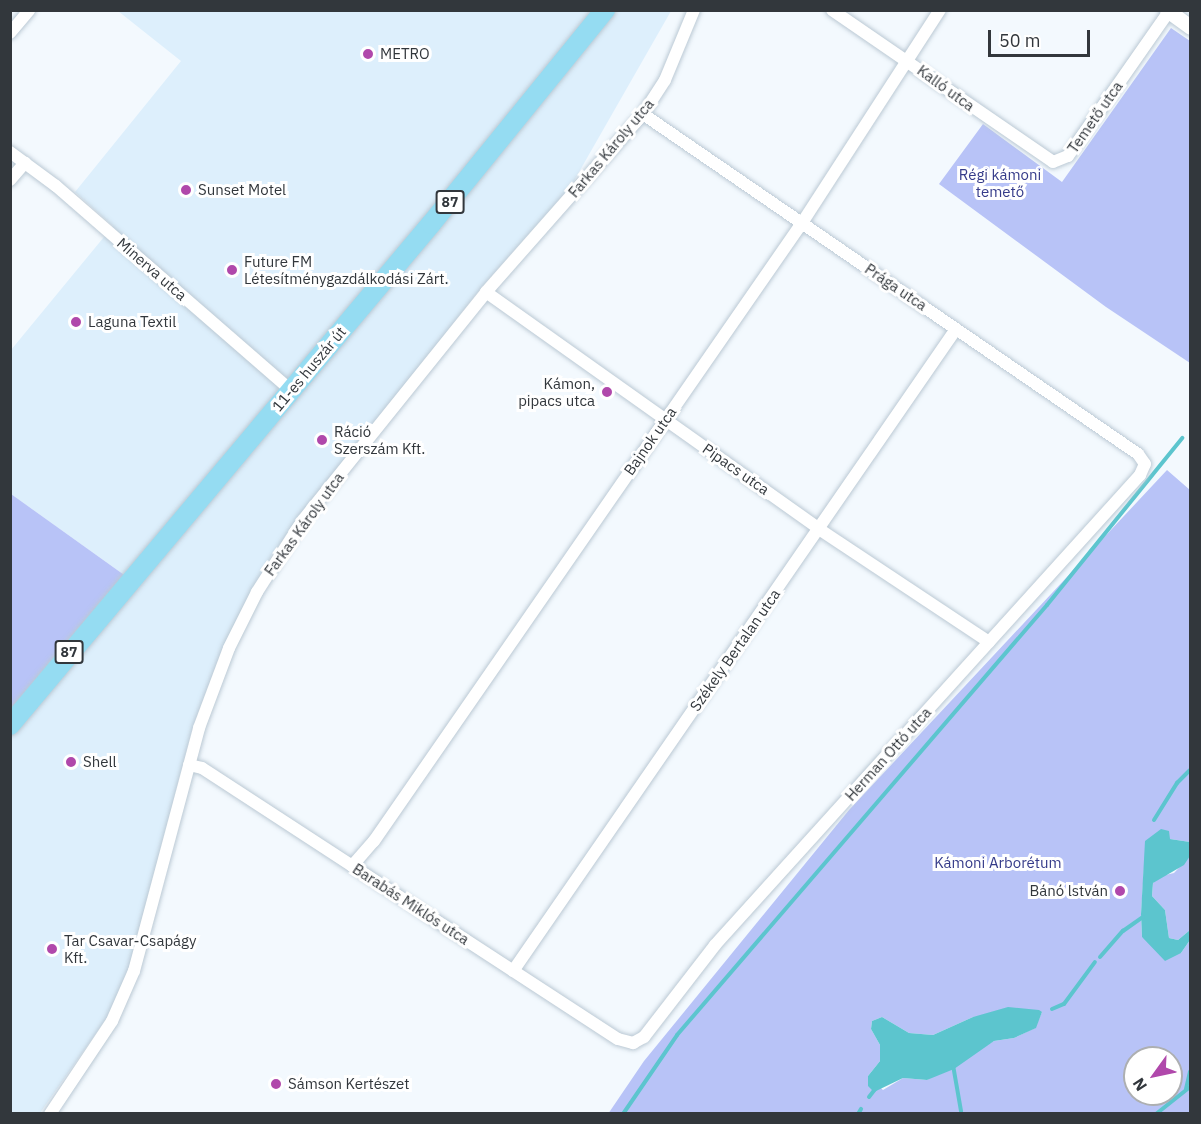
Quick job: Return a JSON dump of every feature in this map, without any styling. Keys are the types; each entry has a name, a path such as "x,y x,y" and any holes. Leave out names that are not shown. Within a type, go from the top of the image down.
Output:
{"main road":[{"name":"11-es huszár út","path":"10,725 605,10"}],"street":[{"path":"10,33 29,10"},
{"name":"Farkas Károly utca","path":"50,1113 111,1021 134,970 189,765 229,648 276,558 323,494 486,292 643,114 664,80 694,10"},
{"name":"Kalló utca","path":"832,10 1048,162 1060,161"},
{"name":"Bajnok utca","path":"352,866 374,841 802,223 940,10"},
{"path":"1168,11 1191,27"},
{"name":"Temető utca","path":"1060,161 1168,11"},
{"name":"Prága utca","path":"643,114 1138,454 1145,465"},
{"name":"Minerva utca","path":"10,152 291,390"},
{"path":"10,180 24,163"},
{"name":"Pipacs utca","path":"486,292 819,529 989,642"},
{"name":"Székely Bertalan utca","path":"513,971 956,329"},
{"name":"Herman Ottó utca","path":"633,1043 644,1037 715,945 1140,476 1145,465"},
{"name":"Barabás Miklós utca","path":"189,765 202,768 618,1039 633,1043"}],"shaded area":[{"path":"118,11 671,11 571,186 480,289 272,554 224,645 193,726 129,967 110,1013 40,1113 11,1113 11,710 127,577 11,494 11,350 113,226 75,192 181,61"},
{"path":"1161,829 1169,831 1170,839 1190,842 1190,856 1184,865 1153,883 1152,896 1165,910 1169,938 1178,940 1190,930 1190,940 1181,953 1165,961 1142,937 1141,914 1145,841"},
{"path":"1008,1007 1042,1012 1036,1028 1014,1038 994,1041 954,1069 927,1080 903,1078 874,1092 868,1086 868,1076 880,1061 880,1045 871,1029 872,1021 882,1017 909,1033 933,1035 973,1017"}],"green space":[{"name":"Régi kámoni temető","path":"1171,28 1190,41 1190,363 1106,307 939,184 983,124 1062,182"},
{"name":"Kámoni Arborétum","path":"1167,470 1190,490 1190,842 1170,839 1144,868 1141,914 1142,937 1181,953 1190,940 1190,1113 608,1114 644,1061 849,810","holes":["1042,1012 1035,1028 1014,1038 994,1041 927,1080 903,1078 883,1090 868,1076 880,1061 880,1045 871,1029 872,1021 882,1017 909,1033 933,1035 973,1017"]},
{"path":"11,494 127,577 11,710"},
{"path":"1190,856 1190,930 1178,940 1169,938 1165,910 1152,896 1153,883 1161,876 1174,873"}],"waterway":[{"path":"623,1114 677,1035 1047,605 1182,438"},
{"path":"1154,820 1177,783 1190,770"},
{"path":"1100,957 1123,931 1143,917"},
{"path":"1052,1009 1064,1004 1095,962"},
{"path":"953,1065 961,1111"},
{"path":"1186,1089 1190,1071"},
{"path":"1156,1114 1190,1087"},
{"path":"869,1097 876,1088"},
{"path":"858,1114 861,1109"}],"place":[{"name":"METRO","path":"368,54"},
{"name":"Sunset Motel","path":"186,190"},
{"name":"Future FM Létesítménygazdálkodási Zárt.","path":"232,270"},
{"name":"Laguna Textil","path":"76,322"},
{"name":"Kámon, pipacs utca","path":"607,392"},
{"name":"Ráció Szerszám Kft.","path":"322,440"},
{"name":"Shell","path":"71,762"},
{"name":"Bánó lstván","path":"1120,891"},
{"name":"Tar Csavar-Csapágy Kft.","path":"52,949"},
{"name":"Sámson Kertészet","path":"276,1084"}]}
